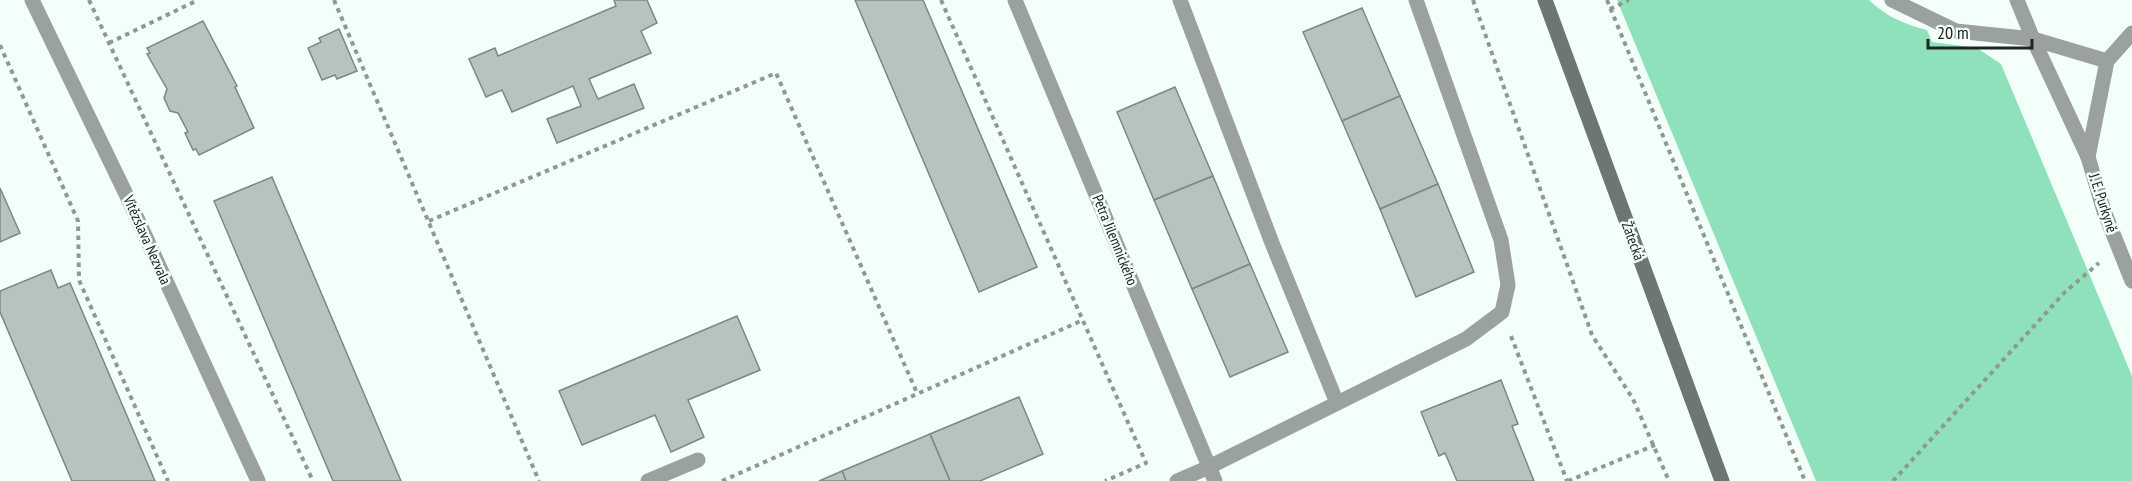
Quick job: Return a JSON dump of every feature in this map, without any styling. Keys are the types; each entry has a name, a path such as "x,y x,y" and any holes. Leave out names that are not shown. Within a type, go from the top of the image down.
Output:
{"street":[{"name":"Vítězslava Nezvala","path":"32,0 126,194 258,481"},
{"name":"Petra Jilemnického","path":"1015,0 1212,474"},
{"path":"1180,0 1272,243 1337,403"},
{"path":"1178,481 1212,474 1337,403 1466,339 1502,312 1508,285 1501,240 1416,0"},
{"name":"Žatecká","path":"1545,0 1722,481"},
{"path":"1892,0 1956,31 2033,39 2107,61 2132,33"},
{"name":"J. E. Purkyně","path":"2017,0 2088,157 2104,211 2132,281"},
{"name":"J. E. Purkyně","path":"2088,157 2107,61"},
{"path":"648,481 698,460"}],"path":[{"path":"89,0 313,481"},
{"path":"109,43 198,0"},
{"path":"334,0 538,481"},
{"path":"941,0 1146,463 1105,481"},
{"path":"1473,0 1592,335 1634,399 1669,481"},
{"path":"1607,0 1805,481"},
{"path":"1610,9 1629,0"},
{"path":"0,45 78,221 79,280 168,481"},
{"path":"429,221 776,73 917,393"},
{"path":"1893,481 2065,292 2118,247"},
{"path":"1502,312 1568,481 1655,444"},
{"path":"722,481 1083,320"}],"green space":[{"path":"1617,0 1869,0 1896,19 1927,30 1932,42 1977,48 2001,64 2132,376 2132,481 1816,481"}],"building":[{"path":"614,0 647,0 657,23 641,31 651,53 589,79 598,99 634,84 644,108 557,143 547,119 581,106 573,86 512,112 502,90 486,97 469,59 495,48 498,56 616,6"},
{"path":"855,0 923,0 1037,267 979,292"},
{"path":"1362,8 1400,96 1342,121 1303,32"},
{"path":"203,21 237,86 235,87 254,128 199,155 196,149 193,150 185,133 188,132 178,113 170,111 164,98 167,89 147,54 150,53 147,48"},
{"path":"339,29 357,71 337,79 335,75 322,80 308,48 321,42 319,38"},
{"path":"1175,87 1213,176 1154,200 1117,112"},
{"path":"1400,96 1438,184 1380,209 1342,121"},
{"path":"1213,176 1250,264 1192,289 1154,200"},
{"path":"272,177 401,481 333,481 214,201"},
{"path":"1438,184 1474,272 1416,297 1380,209"},
{"path":"0,188 20,233 0,242"},
{"path":"1250,264 1288,352 1230,377 1192,289"},
{"path":"51,270 58,288 70,283 155,481 72,481 0,312 0,291"},
{"path":"737,316 760,370 688,400 704,437 671,452 655,415 582,445 559,391"},
{"path":"1501,380 1518,424 1512,426 1534,481 1457,481 1445,453 1439,456 1421,412"},
{"path":"1019,397 1043,454 980,481 950,481 930,434"},
{"path":"930,434 950,481 846,481 842,471"},
{"path":"842,471 846,481 819,481"}]}
